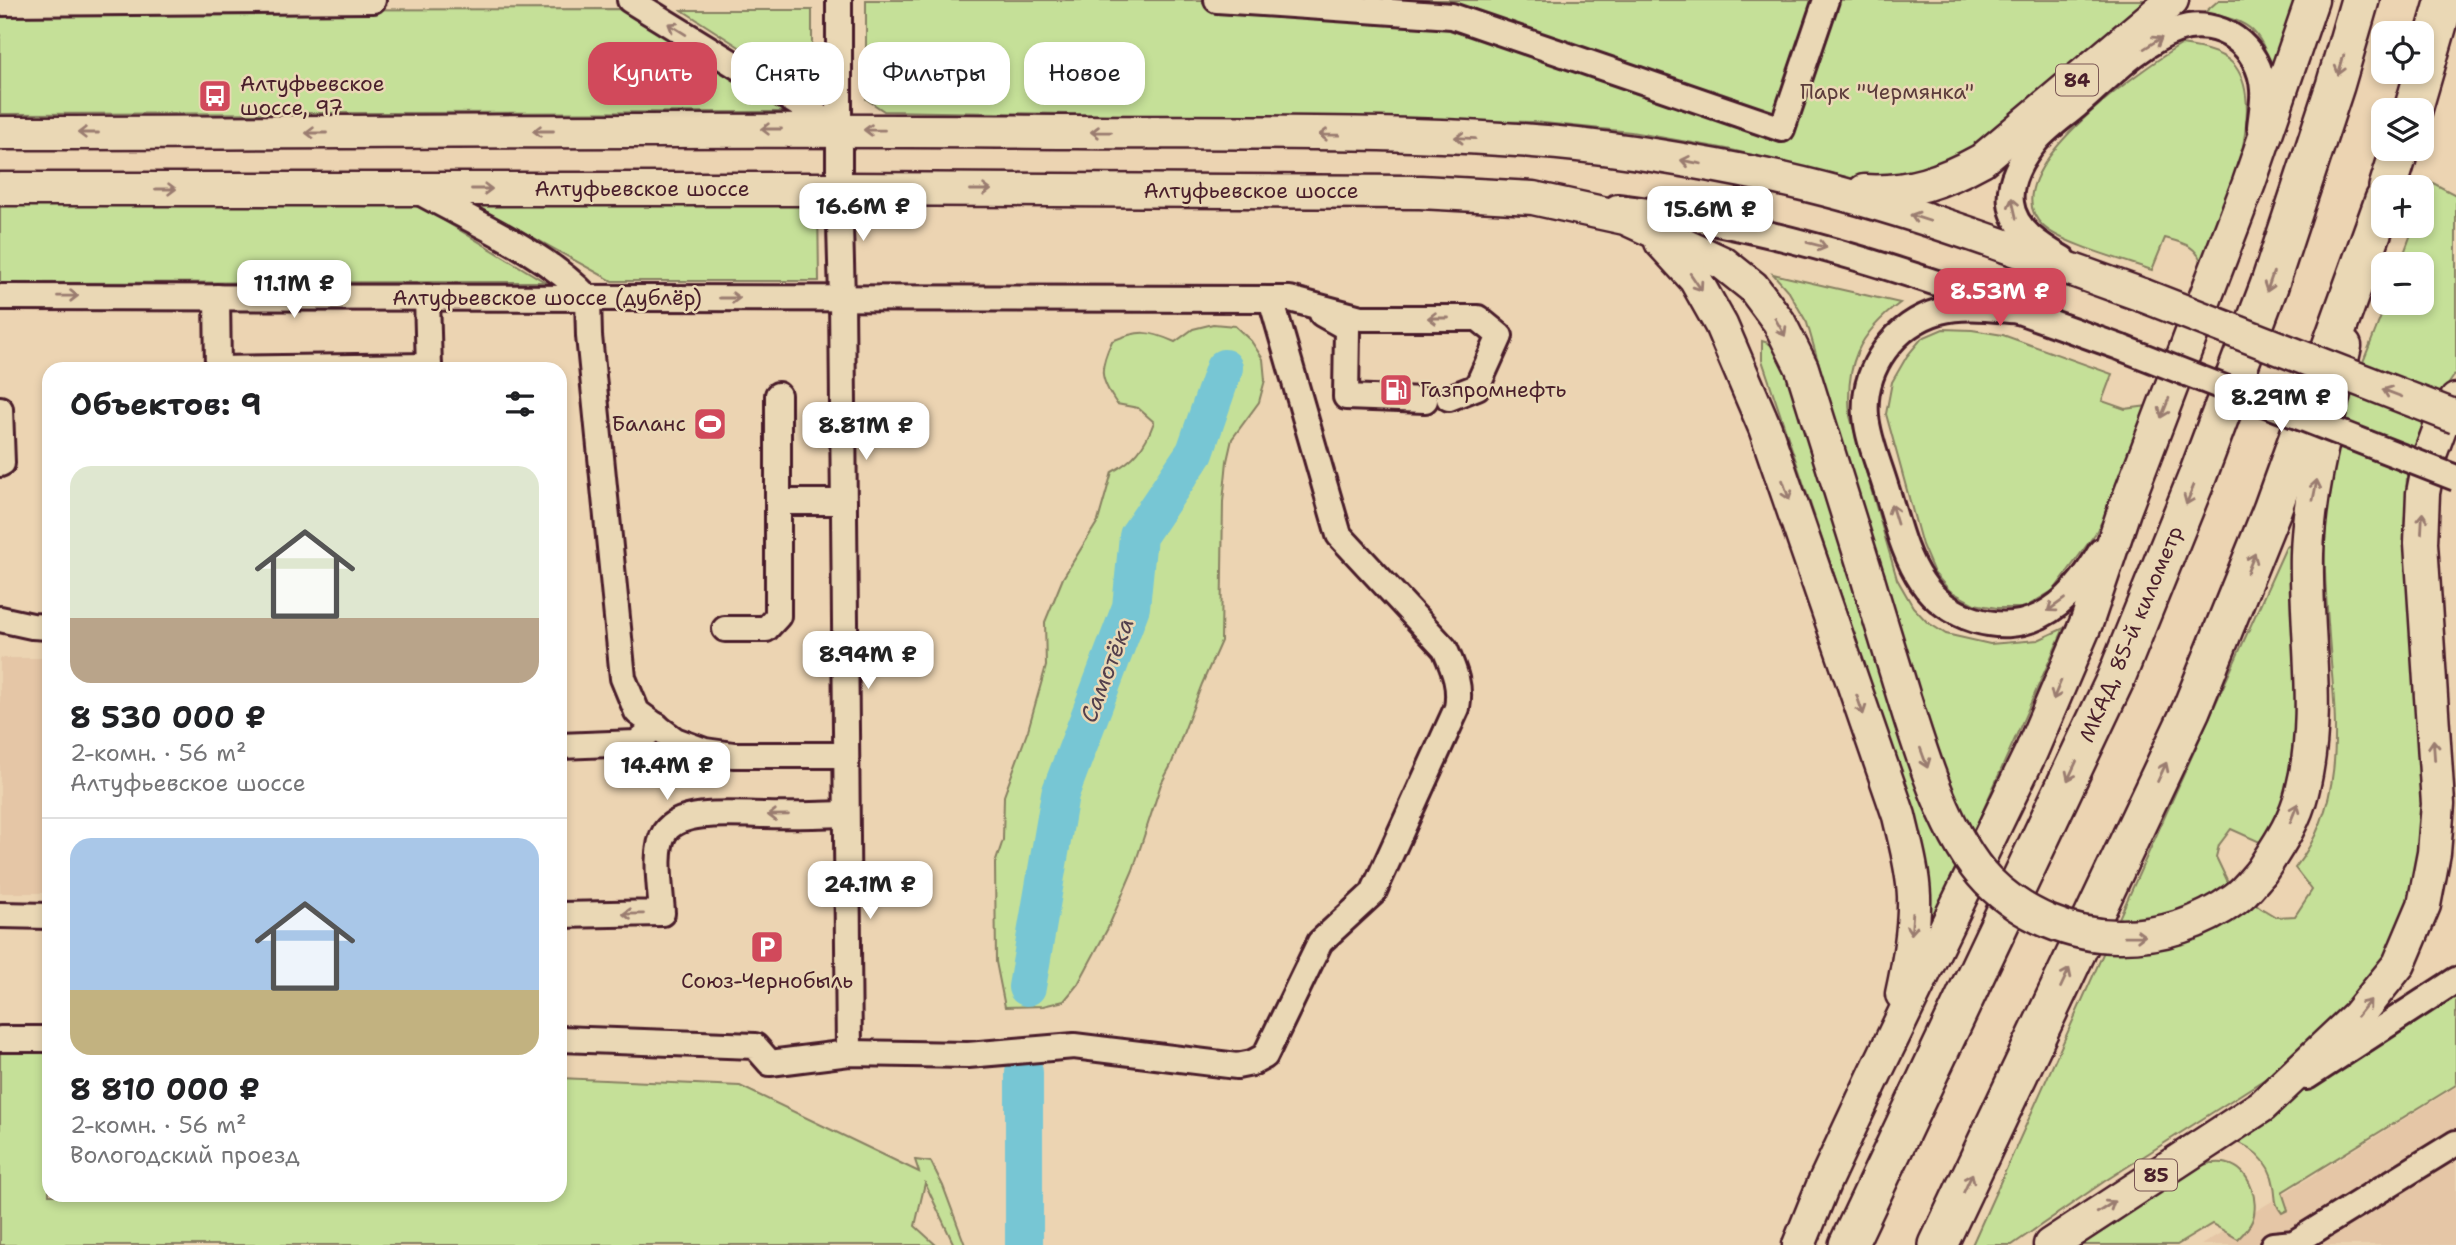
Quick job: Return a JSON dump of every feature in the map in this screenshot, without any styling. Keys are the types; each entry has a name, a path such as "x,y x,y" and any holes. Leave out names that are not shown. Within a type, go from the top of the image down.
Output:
{"highway":[{"name":"МКАД, 85-й километр","path":"1848,1245 2116,678 2196,480 2269,286 2335,86 2360,0"},
{"path":"2416,98 2445,0"},
{"path":"1938,1245 2191,710 2272,510 2371,238"}],"main road":[{"name":"84","path":"1830,190 1882,192 1920,187 1954,176 1982,160 2172,0"},
{"path":"1799,1245 1824,1183 1875,1074 2031,752 2087,621 2124,511 2249,184 2312,0"},
{"path":"0,133 839,129 1422,135 1537,141 1648,154 1750,172 1830,190 1910,214 2142,295 2456,417"},
{"name":"Алтуфьевское шоссе","path":"0,189 1406,192 1532,198"},
{"path":"1532,198 1625,218 1723,263 1753,287 1779,322 1802,368 1916,737 1956,835 1987,880 2020,907 2059,926 2101,937 2148,936 2196,921 2236,898 2261,872 2285,835 2302,794 2311,740 2312,672 2307,555 2311,509 2370,242"},
{"path":"1650,231 1695,279 1721,325 1765,428 1899,816 1914,896 1912,932 1909,964 1899,1005 1875,1074"},
{"path":"2262,1106 2357,1016 2399,964 2424,905 2434,853 2438,804 2421,543 2423,493 2431,452 2443,420 2456,400"},
{"name":"85","path":"2050,1245 2262,1106"}],"street":[{"path":"0,3 373,0"},
{"path":"629,0 839,129"},
{"path":"839,0 846,814 840,857 849,1053"},
{"path":"1217,0 1455,8 1782,129 1826,0"},
{"path":"2100,280 2046,248 2019,226 2011,204 2011,185 2017,170 2037,139 2152,42 2178,29 2200,26 2219,29 2235,37 2248,50 2258,69 2263,89 2260,129 2249,184"},
{"path":"414,189 548,263 570,279 588,298 589,336 623,678 637,712 675,740 705,751 733,755 845,755"},
{"name":"Алтуфьевское шоссе","path":"1532,198 1628,208 1815,244 2020,311 2122,348 2456,478"},
{"name":"Алтуфьевское шоссе (дублёр)","path":"0,297 1271,299 1300,302"},
{"path":"217,297 218,362"},
{"path":"427,297 429,362"},
{"path":"567,1039 755,1046 770,1063 849,1053 968,1055 1074,1046 1237,1066 1252,1063 1265,1056 1320,942 1373,893 1457,708 1459,692 1455,672 1445,649 1339,535 1271,299"},
{"path":"1300,302 1361,318 1478,318 1500,336 1477,387 1437,399 1346,397 1347,328 1300,302"},
{"path":"2020,311 1976,308 1941,311 1912,323 1891,341 1875,366 1867,391 1866,415 1873,447 1906,553 1922,582 1939,603 1963,616 1989,624 2018,623 2039,617 2063,600 2085,578 2124,511"},
{"path":"725,629 766,629 778,616 778,395"},
{"path":"0,409 0,464"},
{"path":"778,502 844,502"},
{"path":"0,619 42,627"},
{"path":"567,746 636,743 656,726"},
{"path":"567,915 662,913 659,849 665,831 677,822 724,813 764,816 846,814"},
{"path":"0,915 42,916"},
{"name":"85","path":"2262,1106 2456,980"},
{"path":"0,1039 42,1039"},
{"path":"2273,1245 2294,1243 2456,1143"}],"shaded area":[{"path":"0,658 42,658 42,893 0,893"},
{"path":"2456,1087 2456,1245 2201,1245"}],"green space":[{"name":"Парк \"Чермянка\"","path":"866,0 2157,0 1964,157 1880,185 1727,149 1631,132 1534,122 884,111 875,105 1010,105 1010,42 866,42"},
{"path":"2219,0 2299,0 2274,80 2265,51 2253,31 2234,20 2203,14"},
{"path":"621,9 673,42 588,42 588,105 717,105 717,70 731,79 731,105 773,105 784,112 0,114 0,10"},
{"path":"682,10 812,10 812,42 732,42"},
{"path":"2181,45 2210,51 2230,61 2244,86 2247,110 2245,137 2230,195 2203,267 2194,250 2165,238 2152,270 2078,245 2051,232 2043,226 2032,205 2036,179 2052,152 2106,99"},
{"path":"2434,184 2456,195 2456,373 2428,414 2407,476 2404,535 2426,788 2416,892 2386,960 2360,992 2268,1077 2105,1181 2012,1245 1972,1245 2286,547 2293,544 2299,637 2296,758 2284,804 2262,843 2231,829 2219,845 2216,857 2227,880 2276,917 2295,916 2312,890 2295,868 2313,840 2325,811 2335,750 2325,567 2325,511 2329,474 2346,408 2381,315 2434,315 2434,252 2404,252 2410,238 2434,238"},
{"path":"469,202 818,203 819,281 612,281"},
{"path":"0,203 415,203 545,282 0,283"},
{"path":"1773,274 1900,303 1874,327 1857,352 1849,398 1850,416 1897,579 1913,607 1927,622 1946,634 1990,644 2038,640 2064,628 1927,937 1920,847 1898,765 1762,360 1762,341 1777,350 1782,359 1799,408 1879,572 1807,323 1789,292"},
{"path":"1213,324 1235,326 1251,341 1263,359 1265,380 1259,402 1232,439 1227,461 1223,502 1221,641 1161,784 1133,870 1108,928 1078,984 1064,1001 1043,1006 1005,1007 996,962 995,864 1003,840 1004,796 1028,730 1046,666 1045,622 1063,578 1098,521 1112,472 1138,452 1154,422 1138,408 1117,404 1104,380 1105,359 1112,341 1121,337 1144,333 1175,342 1193,329"},
{"path":"1943,329 2003,335 2112,374 2102,401 2125,409 2148,406 2121,487 2095,534 2054,590 2024,608 1997,608 1974,604 1950,591 1934,573 1922,545 1886,414 1892,382 1907,356 1922,338"},
{"path":"2456,989 2456,1085 2282,1192 2288,1210 2282,1213 2276,1204 2272,1177 2263,1160 2250,1148 2223,1139"},
{"path":"0,1050 42,1050 42,1202 567,1202 567,1078 740,1086 919,1172 915,1160 931,1162 965,1245 954,1245 925,1183 915,1226 936,1245 0,1245"},
{"path":"2211,1163 2236,1167 2251,1187 2255,1205 2252,1221 2238,1239 2212,1224 2177,1245 2079,1245 2191,1168"}],"waterway":[{"name":"Самотёка","path":"1027,987 1060,794 1131,607 1138,536 1195,452 1224,368"},
{"name":"Самотёка","path":"1024,1072 1024,1245"}],"place":[{"name":"Алтуфьевское шоссе, 97","path":"215,96"},
{"name":"Газпромнефть","path":"1396,390"},
{"name":"Баланс","path":"710,424"},
{"name":"Союз-Чернобыль","path":"767,947"}]}
